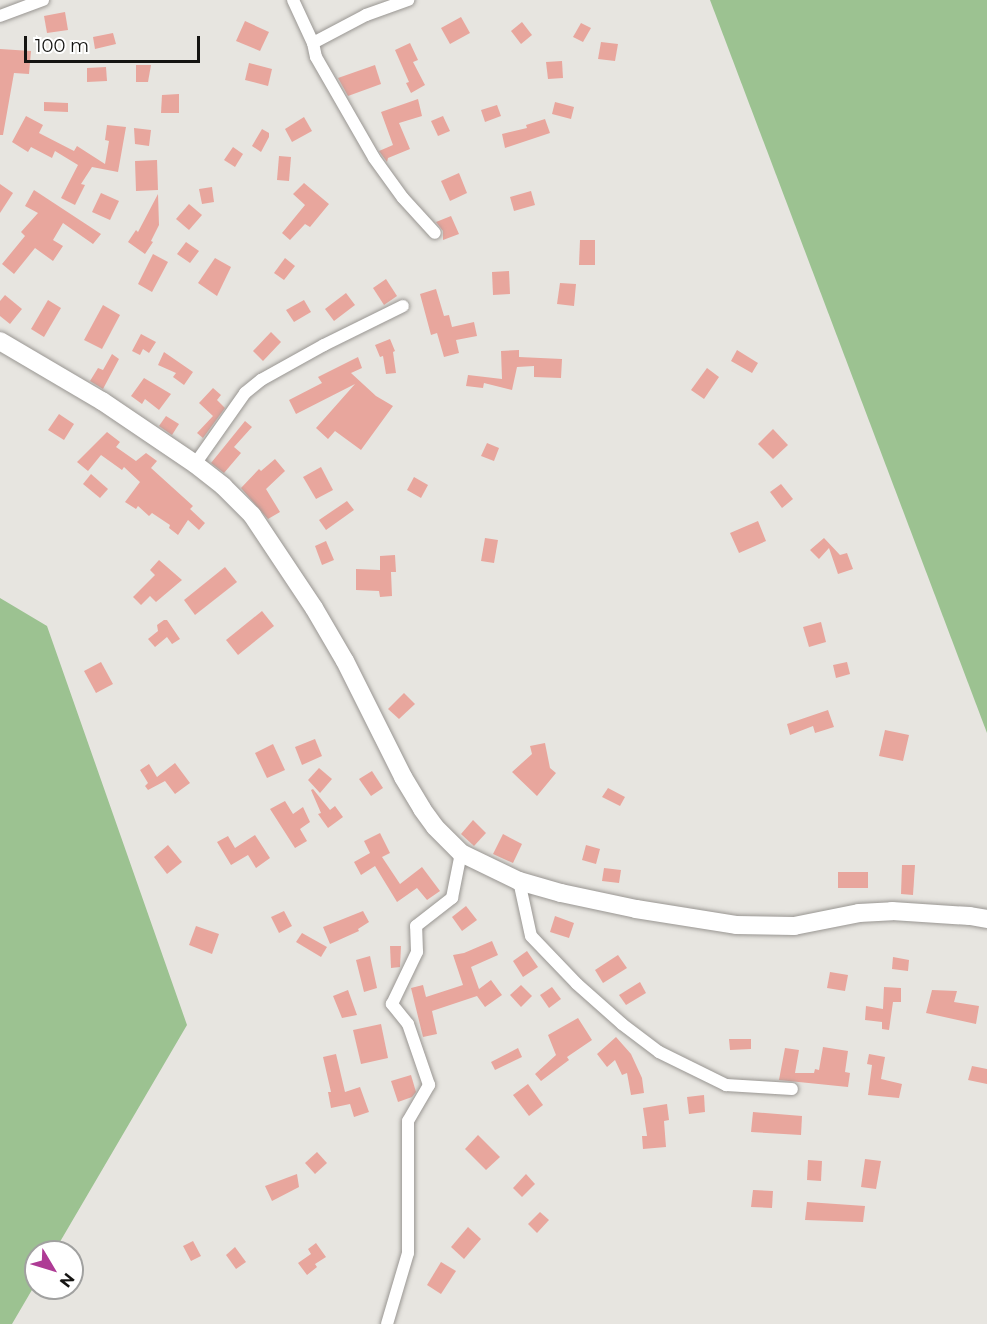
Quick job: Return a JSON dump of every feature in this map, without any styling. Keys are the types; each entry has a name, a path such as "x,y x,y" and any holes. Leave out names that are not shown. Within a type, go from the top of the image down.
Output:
{"main road":[{"path":"0,340 102,401 195,464 223,486 252,516 345,661 412,791 435,827 461,853 519,881 636,909 736,925 794,926 859,913 892,911 987,919"}],"street":[{"path":"0,16 42,0"},
{"path":"293,0 313,43 316,57 374,158 403,198 435,233"},
{"path":"313,43 366,15 408,0"},
{"path":"195,464 245,393 261,380 324,345 403,306"},
{"path":"387,1324 408,1253 408,1121 429,1085 408,1024 392,1004 417,952 416,926 452,898 461,853"},
{"path":"519,881 531,936 577,984 622,1024 659,1052 726,1085 792,1089"}],"green space":[{"path":"710,0 987,0 987,733"},
{"path":"0,598 47,626 187,1025 61,1240 24,1240 24,1300 26,1300 12,1324 0,1324"}],"building":[{"path":"65,12 68,30 47,33 44,16"},
{"path":"461,17 470,33 450,44 441,28"},
{"path":"245,21 269,32 260,51 236,41"},
{"path":"522,22 532,35 521,44 511,31"},
{"path":"581,23 591,28 583,42 573,37"},
{"path":"113,33 116,44 95,49 93,37"},
{"path":"601,42 618,44 615,61 598,59"},
{"path":"410,43 418,60 413,62 425,85 411,93 406,83 409,82 395,50"},
{"path":"0,49 31,51 29,74 14,73 3,135 0,135"},
{"path":"562,61 563,78 548,79 546,62"},
{"path":"249,63 272,69 268,86 245,80"},
{"path":"136,65 151,65 148,82 136,82"},
{"path":"375,65 381,84 348,96 338,78"},
{"path":"106,67 107,81 87,82 87,68"},
{"path":"179,94 179,113 161,113 162,95"},
{"path":"418,99 422,116 399,123 410,149 388,158 387,162 379,151 393,145 381,112"},
{"path":"44,102 68,103 68,112 44,111"},
{"path":"555,102 574,107 571,119 552,114"},
{"path":"497,105 501,116 485,122 481,110"},
{"path":"26,116 43,125 39,133 74,151 77,146 105,164 109,141 105,140 107,125 126,127 118,172 92,167 81,184 85,185 75,205 61,198 78,165 55,151 52,158 31,147 28,152 12,142"},
{"path":"443,116 450,131 438,136 431,121"},
{"path":"304,117 312,131 292,142 285,129"},
{"path":"545,119 550,133 505,148 502,134 527,128 526,125"},
{"path":"134,128 151,130 149,146 135,144"},
{"path":"262,129 269,133 269,137 261,152 252,146"},
{"path":"233,147 243,154 235,167 224,160"},
{"path":"279,156 291,157 289,181 277,180"},
{"path":"157,160 158,190 136,191 135,161"},
{"path":"459,173 467,193 450,201 441,181"},
{"path":"304,183 329,204 310,227 305,224 290,240 282,233 305,205 293,194"},
{"path":"0,184 13,193 0,213"},
{"path":"212,187 214,202 202,204 199,189"},
{"path":"34,190 101,234 93,244 63,223 53,240 63,246 53,261 35,248 14,274 2,264 25,236 21,232 38,213 25,206"},
{"path":"531,191 535,205 514,211 510,197"},
{"path":"101,193 119,201 110,220 92,212"},
{"path":"158,194 159,225 151,241 153,242 145,254 128,242 136,230 138,232"},
{"path":"189,204 202,215 189,230 176,219"},
{"path":"451,216 459,234 443,240 443,231 436,222"},
{"path":"580,240 595,240 595,265 579,265"},
{"path":"186,242 199,251 190,263 177,254"},
{"path":"153,254 168,262 152,292 138,284"},
{"path":"215,258 231,267 217,296 198,283"},
{"path":"285,258 295,266 284,280 274,273"},
{"path":"509,271 510,294 493,295 492,272"},
{"path":"386,279 397,296 384,305 373,288"},
{"path":"560,283 576,284 574,306 557,304"},
{"path":"436,289 444,316 449,315 452,327 474,322 477,336 456,340 459,353 444,357 437,333 431,335 420,294"},
{"path":"346,293 355,305 334,321 325,309"},
{"path":"5,295 22,309 10,324 0,316 0,301"},
{"path":"48,300 61,308 44,337 31,329"},
{"path":"304,300 311,312 294,322 286,310"},
{"path":"103,305 120,315 102,349 84,340"},
{"path":"271,332 281,342 263,361 253,351"},
{"path":"141,334 156,342 149,353 143,349 140,355 132,351"},
{"path":"390,339 395,351 393,352 396,373 386,374 383,356 380,357 375,345"},
{"path":"519,350 519,357 562,359 561,378 534,377 534,366 517,367 512,390 484,383 483,388 466,386 468,375 502,379 501,351"},
{"path":"737,350 758,363 752,373 731,361"},
{"path":"164,352 193,372 184,385 173,377 176,373 158,365"},
{"path":"112,354 119,359 103,389 90,381 98,368 103,370"},
{"path":"358,357 362,368 351,373 376,396 393,406 361,450 335,431 328,439 316,428 355,384 296,414 289,400 322,383 318,377"},
{"path":"707,368 719,377 704,399 691,390"},
{"path":"144,378 171,394 159,410 145,399 142,404 131,396"},
{"path":"213,388 221,395 217,400 225,408 203,438 197,433 213,416 199,403"},
{"path":"59,414 74,424 64,440 48,430"},
{"path":"166,416 179,424 172,435 159,426"},
{"path":"245,421 252,427 234,447 241,453 224,473 211,463"},
{"path":"773,429 788,445 773,459 758,444"},
{"path":"107,432 120,442 116,447 136,461 146,453 157,461 151,468 193,506 190,509 205,523 199,530 188,520 178,535 169,528 170,525 152,513 149,516 138,506 136,509 125,502 140,482 124,467 122,470 101,455 88,471 77,462"},
{"path":"487,443 499,448 494,461 481,456"},
{"path":"275,459 285,471 266,489 280,512 268,519 241,488 259,469 261,471"},
{"path":"321,467 333,490 316,499 303,477"},
{"path":"91,474 108,489 100,498 83,484"},
{"path":"414,477 428,485 421,498 407,490"},
{"path":"781,484 793,499 782,508 770,492"},
{"path":"347,501 354,510 326,530 319,520"},
{"path":"758,521 766,541 739,553 730,533"},
{"path":"485,538 498,540 494,563 481,561"},
{"path":"824,538 840,555 847,553 853,569 838,574 829,548 819,559 810,550"},
{"path":"326,541 334,560 322,565 315,546"},
{"path":"395,555 396,572 391,572 392,596 380,597 379,591 356,590 356,569 380,570 380,556"},
{"path":"159,560 182,580 156,602 150,596 141,605 133,597 155,575 150,570"},
{"path":"225,567 237,582 195,615 184,600"},
{"path":"262,611 274,626 238,655 226,640"},
{"path":"167,620 180,639 172,644 167,637 155,647 148,639 158,631 157,625"},
{"path":"821,622 826,642 809,647 803,627"},
{"path":"101,662 113,684 96,693 84,671"},
{"path":"847,662 850,674 836,678 833,665"},
{"path":"404,693 415,704 399,719 388,709"},
{"path":"828,710 834,727 815,733 813,726 790,735 787,724"},
{"path":"885,730 909,735 903,761 879,756"},
{"path":"315,739 322,756 302,765 295,747"},
{"path":"545,743 550,768 556,773 537,796 512,772 532,754 530,746"},
{"path":"273,744 285,770 267,778 255,753"},
{"path":"175,763 190,783 175,794 165,781 148,790 145,786 148,783 140,770 149,764 157,777"},
{"path":"319,768 332,779 320,793 308,780"},
{"path":"372,771 383,788 371,796 359,779"},
{"path":"608,788 625,797 620,806 602,797"},
{"path":"313,789 330,810 335,806 343,817 328,828 318,814 321,813 311,790"},
{"path":"285,801 293,814 303,807 310,822 300,829 307,841 295,848 270,809"},
{"path":"473,820 486,833 474,846 461,834"},
{"path":"380,833 390,853 382,857 400,884 422,867 440,891 427,900 417,888 397,902 375,866 361,875 354,862 370,853 364,841"},
{"path":"503,834 522,844 513,863 493,854"},
{"path":"255,835 270,858 256,868 248,855 231,865 217,842 228,836 235,848"},
{"path":"168,845 182,862 167,874 154,857"},
{"path":"586,845 600,849 596,864 582,860"},
{"path":"902,865 915,865 913,895 901,894"},
{"path":"604,868 621,870 619,883 602,881"},
{"path":"838,872 868,872 868,888 838,888"},
{"path":"466,906 477,920 462,931 452,917"},
{"path":"284,911 292,926 279,933 271,917"},
{"path":"363,911 369,922 358,929 359,931 330,944 323,927"},
{"path":"555,916 574,923 569,938 550,932"},
{"path":"196,926 219,934 212,954 189,945"},
{"path":"302,933 327,947 321,957 296,942"},
{"path":"492,941 498,955 471,967 479,989 491,980 502,995 485,1007 477,996 432,1011 437,1034 423,1037 411,988 423,985 426,997 463,985 453,955 464,953"},
{"path":"390,946 401,946 400,967 391,968"},
{"path":"527,951 538,967 523,977 513,961"},
{"path":"618,955 627,968 603,983 595,970"},
{"path":"370,956 377,988 364,992 356,960"},
{"path":"893,957 909,960 908,971 892,969"},
{"path":"830,972 848,975 845,991 827,988"},
{"path":"640,982 646,993 626,1005 619,995"},
{"path":"521,985 532,996 521,1007 510,995"},
{"path":"552,987 561,999 549,1008 540,995"},
{"path":"884,987 901,988 901,1002 893,1002 889,1030 882,1029 882,1022 865,1020 866,1006 883,1009"},
{"path":"348,990 357,1015 342,1018 333,996"},
{"path":"932,990 957,991 954,1002 979,1006 976,1024 926,1013"},
{"path":"578,1018 592,1040 567,1057 569,1060 541,1081 535,1074 556,1055 548,1035"},
{"path":"381,1024 388,1058 361,1064 353,1030"},
{"path":"616,1037 631,1054 642,1078 644,1093 631,1095 627,1073 622,1075 615,1060 607,1067 597,1054"},
{"path":"729,1039 751,1039 751,1049 730,1050"},
{"path":"823,1047 848,1051 845,1072 850,1073 848,1087 779,1080 785,1048 799,1050 795,1073 814,1073 815,1069 819,1070"},
{"path":"518,1048 522,1057 495,1070 491,1062"},
{"path":"336,1054 345,1092 360,1087 369,1112 354,1117 350,1104 331,1108 328,1092 331,1092 323,1057"},
{"path":"869,1054 885,1057 881,1079 902,1084 899,1098 868,1095 872,1065 867,1064"},
{"path":"972,1066 987,1069 987,1084 968,1080"},
{"path":"411,1075 416,1092 412,1097 398,1102 391,1081"},
{"path":"528,1084 543,1105 529,1116 513,1095"},
{"path":"704,1095 705,1112 689,1114 687,1097"},
{"path":"667,1104 669,1120 664,1121 666,1147 643,1149 642,1136 647,1136 643,1108"},
{"path":"753,1112 802,1116 801,1135 751,1132"},
{"path":"478,1135 500,1157 486,1170 465,1149"},
{"path":"317,1152 327,1163 315,1174 305,1163"},
{"path":"865,1159 881,1161 876,1189 861,1187"},
{"path":"808,1160 822,1161 821,1181 807,1180"},
{"path":"297,1174 299,1187 272,1201 265,1186"},
{"path":"526,1174 535,1184 522,1197 513,1188"},
{"path":"753,1190 773,1191 772,1208 751,1207"},
{"path":"807,1202 865,1206 863,1222 805,1220"},
{"path":"540,1212 549,1220 537,1233 528,1224"},
{"path":"468,1227 481,1239 464,1259 451,1247"},
{"path":"193,1241 201,1256 191,1261 183,1246"},
{"path":"316,1243 326,1257 315,1264 317,1267 307,1275 298,1263 311,1254 308,1249"},
{"path":"235,1247 246,1262 236,1269 226,1255"},
{"path":"441,1262 456,1271 441,1294 427,1285"}]}
